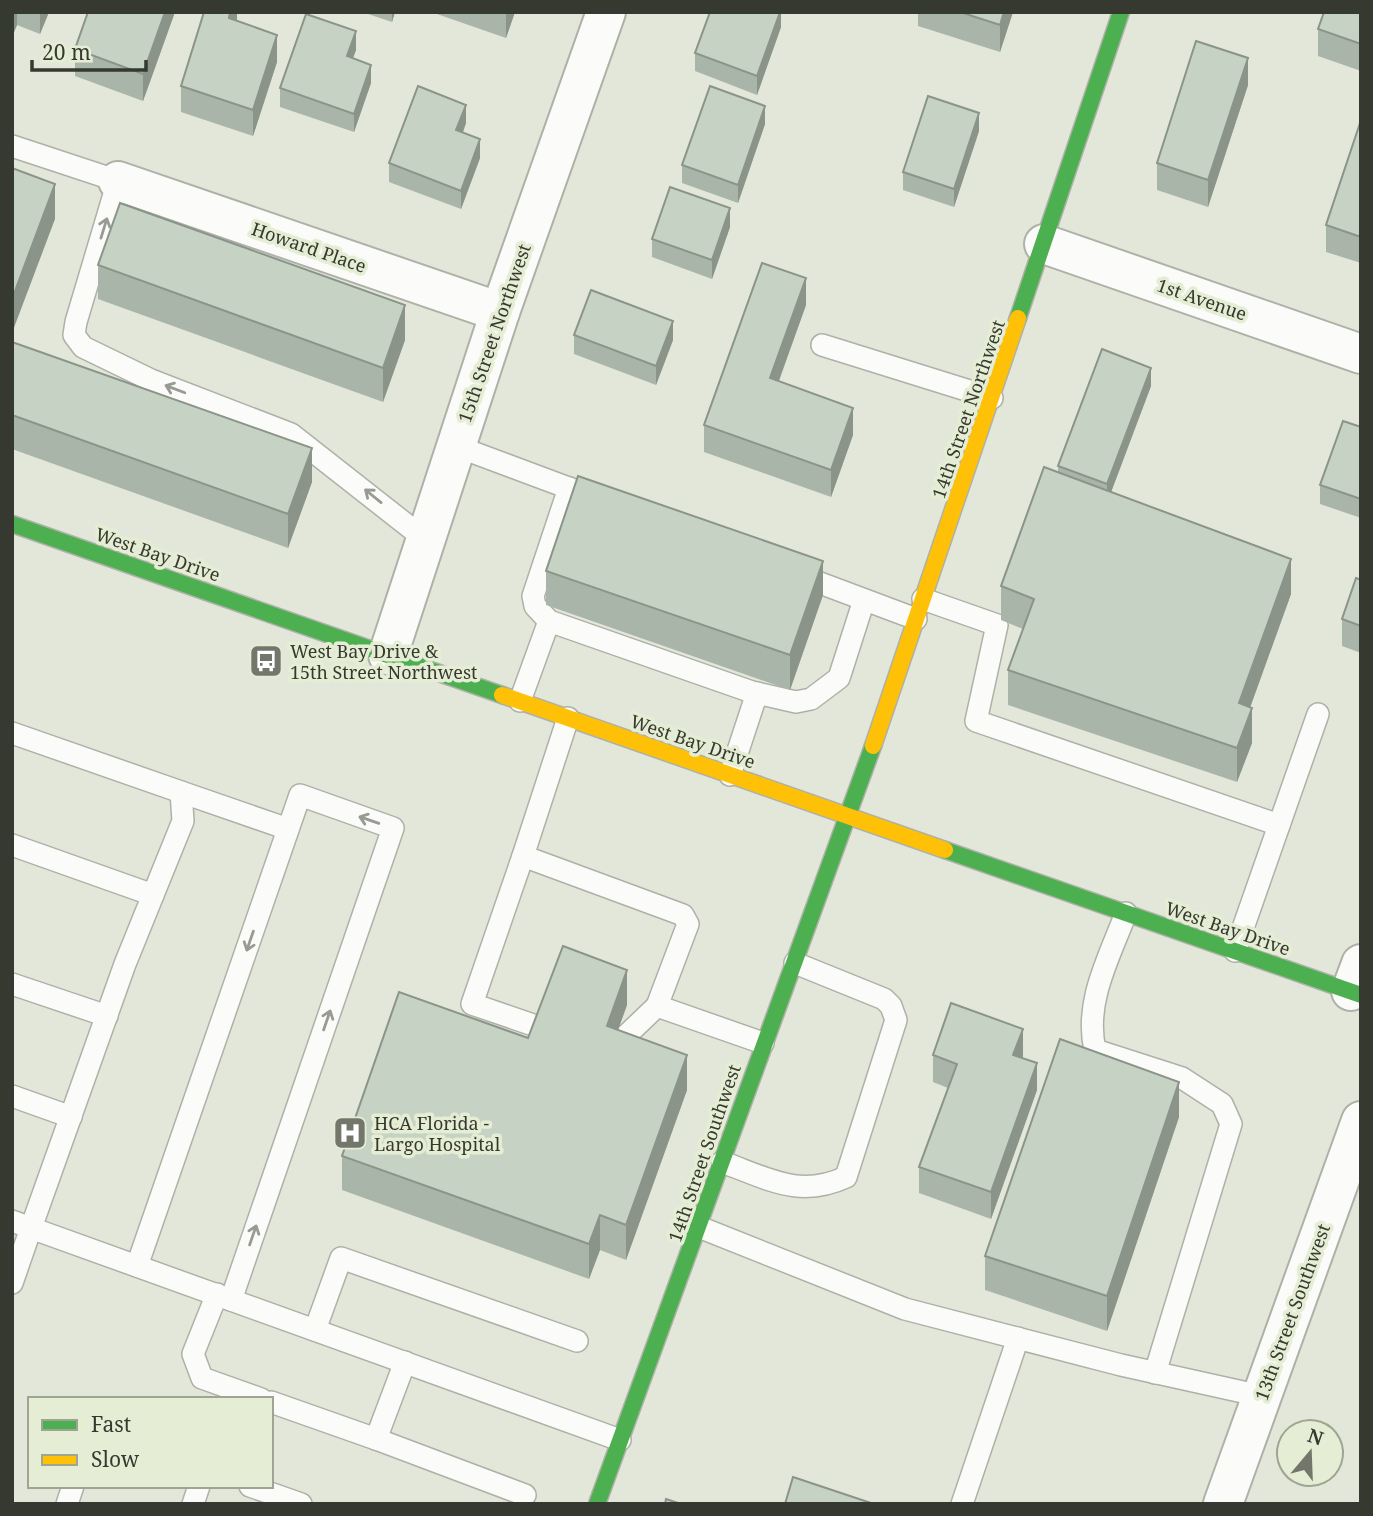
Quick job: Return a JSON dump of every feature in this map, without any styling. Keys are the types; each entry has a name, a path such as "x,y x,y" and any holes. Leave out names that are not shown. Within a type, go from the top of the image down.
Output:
{"street":[{"name":"15th Street Northwest","path":"388,655 500,312 606,12"},
{"name":"14th Street Northwest","path":"849,817 1121,12"},
{"name":"Howard Place","path":"118,181 500,312"},
{"name":"1st Avenue","path":"1044,244 1361,354"},
{"name":"West Bay Drive","path":"12,524 1235,951 1358,983"},
{"name":"14th Street Southwest","path":"597,1504 699,1227 763,1043 849,817"},
{"name":"13th Street Southwest","path":"1223,1504 1361,1121"}],"lane":[{"path":"12,146 118,181 76,322 74,335 83,347 151,380 291,434 426,540"},
{"path":"822,345 992,398"},
{"path":"456,446 607,503"},
{"path":"569,488 533,596 535,606 549,621 757,693 796,702 811,699 827,691 839,678 864,600"},
{"path":"774,566 864,600 997,625 976,721 1279,825"},
{"path":"520,701 549,621"},
{"path":"730,775 757,693"},
{"path":"1235,951 1318,714"},
{"path":"545,1029 472,1004 568,718"},
{"path":"12,733 288,829"},
{"path":"12,1283 22,1225 71,1117 183,821 181,792"},
{"path":"137,1266 300,795 393,828 224,1297 193,1354 202,1378 255,1397"},
{"path":"12,845 153,895"},
{"path":"523,856 683,915 688,924 657,1006 611,1050"},
{"path":"1126,913 1093,1003 1090,1028 1095,1050 1182,1078 1222,1104 1231,1124 1155,1373"},
{"path":"722,1162 790,1187 825,1186 846,1177 896,1020 891,1006 884,999 795,963"},
{"path":"12,984 107,1016"},
{"path":"657,1006 763,1043"},
{"path":"12,1096 71,1117"},
{"path":"22,1225 620,1440"},
{"path":"699,1227 905,1309 1155,1373 1261,1396"},
{"path":"315,1330 341,1258 577,1341"},
{"path":"962,1504 1018,1338"},
{"path":"376,1439 405,1362"},
{"path":"273,1403 525,1495"},
{"path":"256,1488 301,1504"}],"building":[{"path":"88,12 165,12 143,74 75,49"},
{"path":"204,12 230,12 229,18 277,35 253,110 181,86"},
{"path":"710,12 780,12 757,76 695,53"},
{"path":"960,12 1004,12 1000,25"},
{"path":"1324,12 1361,12 1361,44 1318,29"},
{"path":"306,14 356,31 347,56 371,65 354,114 280,88"},
{"path":"1196,41 1248,58 1208,180 1157,163"},
{"path":"418,86 466,105 456,130 480,139 461,191 389,163"},
{"path":"710,86 765,106 738,185 682,165"},
{"path":"928,96 979,113 954,189 903,172"},
{"path":"1361,120 1361,237 1326,225"},
{"path":"12,168 55,184 12,299"},
{"path":"670,187 730,208 712,260 652,239"},
{"path":"120,203 405,305 383,368 98,265"},
{"path":"762,263 806,278 770,378 853,408 831,470 704,425"},
{"path":"591,290 673,321 656,366 574,335"},
{"path":"12,342 312,448 288,514 12,415"},
{"path":"1102,349 1151,368 1107,484 1058,466"},
{"path":"1343,421 1361,427 1361,499 1320,485"},
{"path":"1044,467 1291,559 1239,703 1252,708 1237,748 1008,670 1034,599 1001,586"},
{"path":"578,476 823,561 790,655 546,571"},
{"path":"1356,578 1361,580 1361,626 1342,619"},
{"path":"563,946 627,970 607,1026 687,1055 626,1225 600,1215 589,1244 342,1156 399,992 528,1038"},
{"path":"951,1003 1023,1029 1013,1055 1037,1063 991,1192 919,1167 957,1064 933,1055"},
{"path":"1060,1039 1179,1082 1107,1296 985,1256"},
{"path":"793,1477 874,1504 785,1504"},
{"path":"666,1499 681,1504 665,1504"}],"traffic: fast":[{"path":"1018,318 1121,12"},
{"path":"12,524 502,695"},
{"path":"597,1504 873,746"},
{"path":"945,850 1361,995"}],"traffic: slow":[{"path":"873,746 1018,318"},
{"path":"502,695 945,850"}],"place":[{"name":"West Bay Drive & 15th Street Northwest","path":"266,661"},
{"name":"HCA Florida - Largo Hospital","path":"350,1133"}]}
